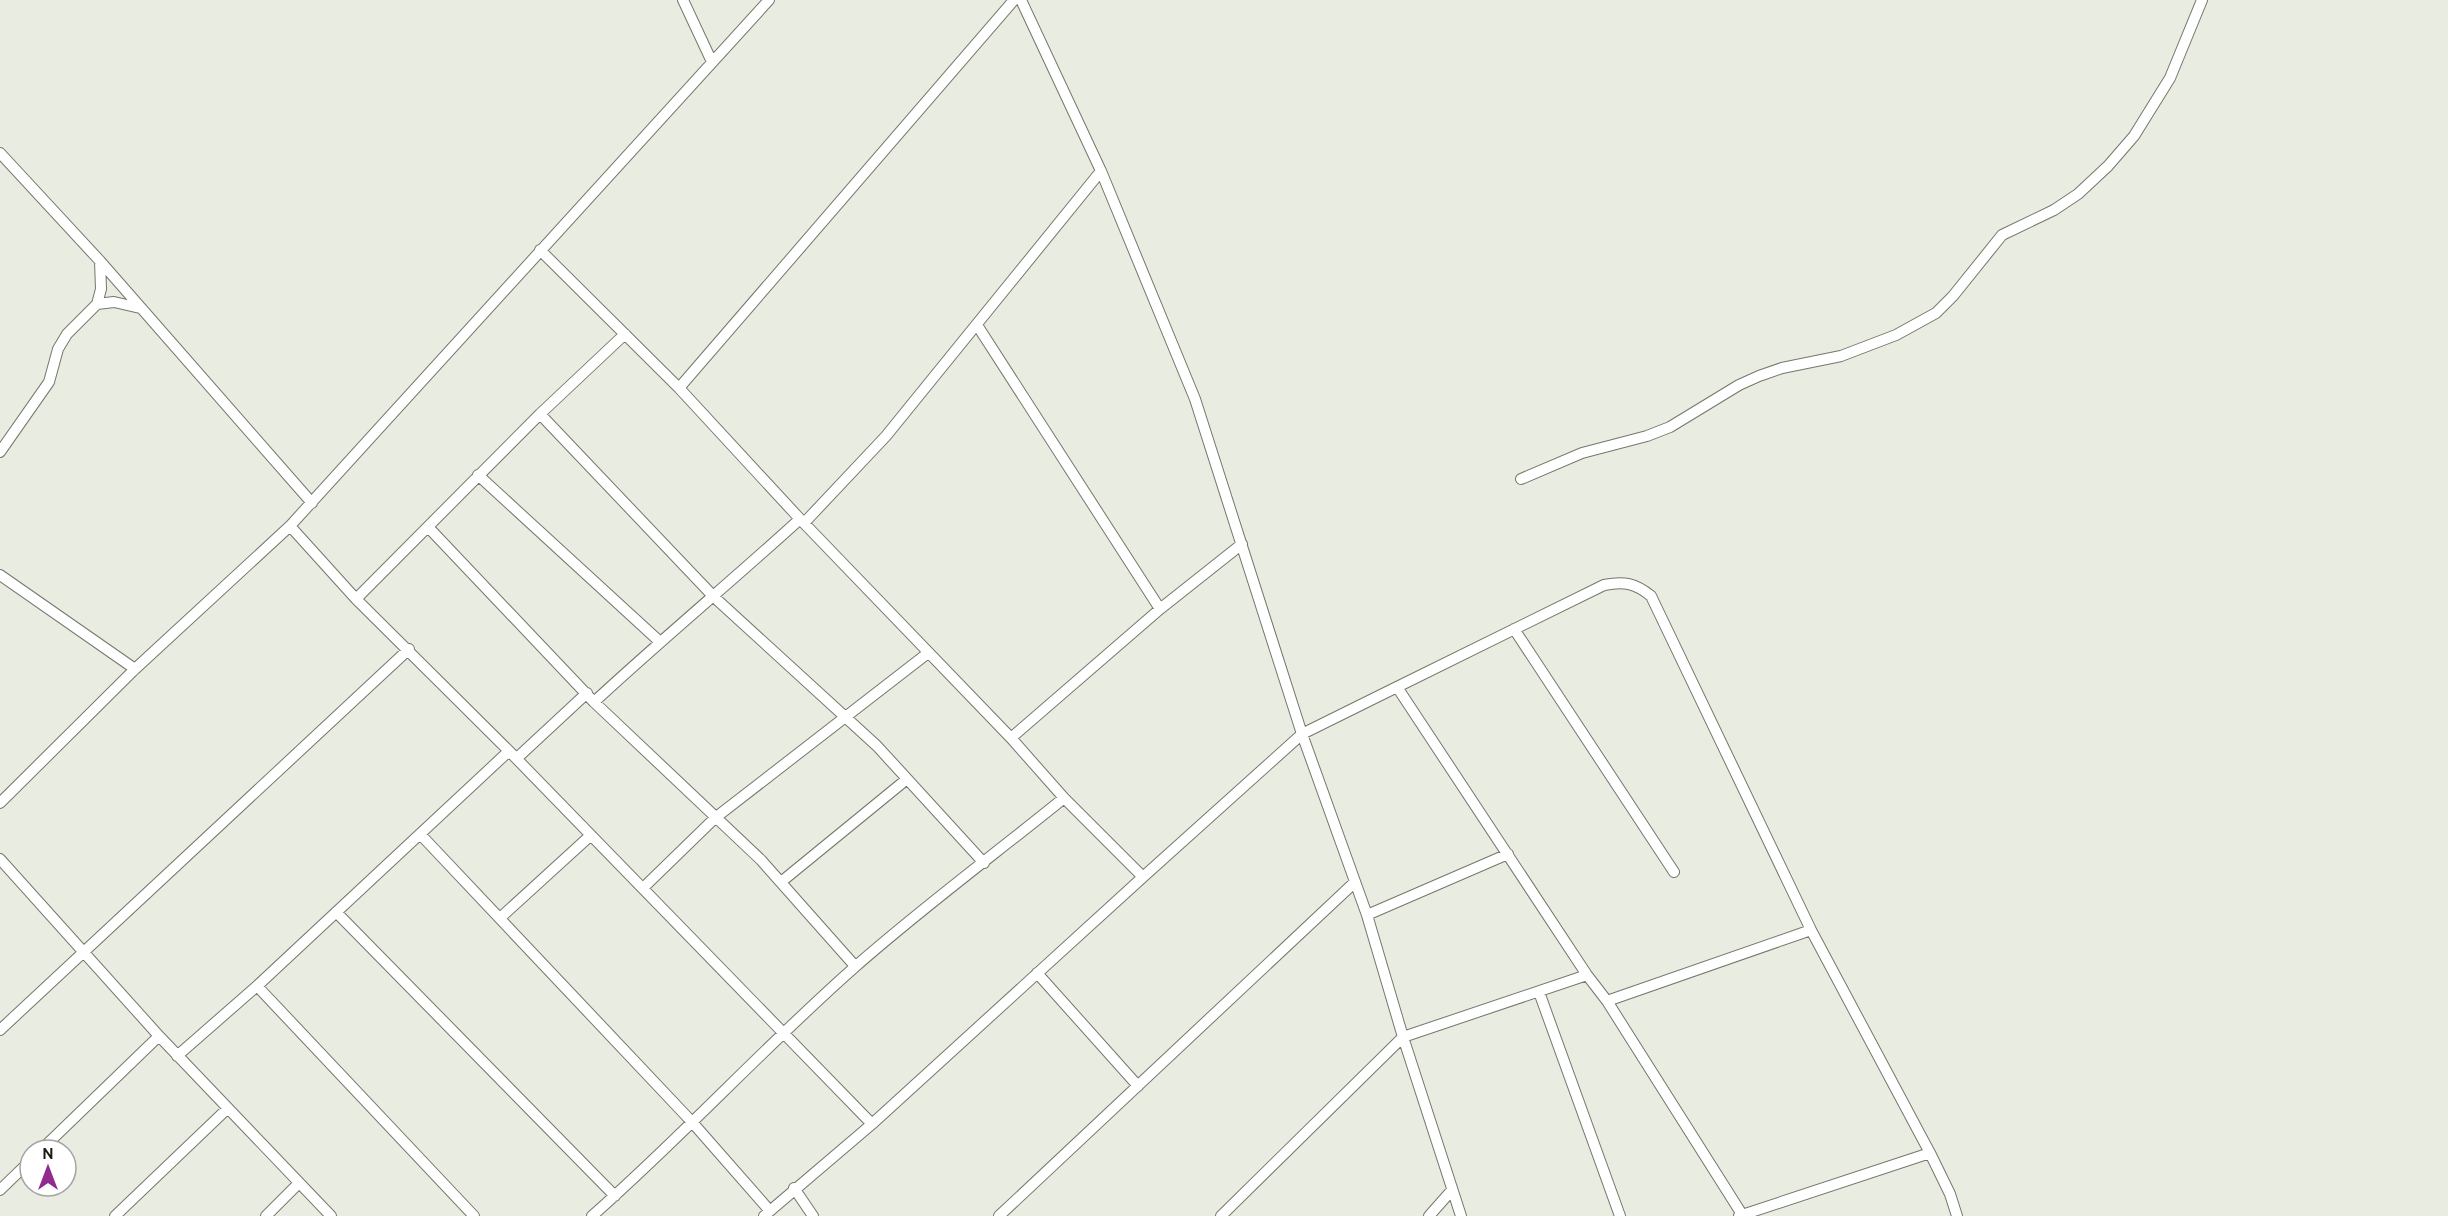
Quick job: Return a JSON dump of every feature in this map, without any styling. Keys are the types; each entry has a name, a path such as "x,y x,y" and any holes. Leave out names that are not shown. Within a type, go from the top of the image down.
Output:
{"street":[{"path":"683,0 712,62"},
{"path":"0,803 135,669 290,526 769,0"},
{"path":"679,388 1014,0"},
{"path":"1022,0 1101,171 1195,399 1302,734 1367,915 1403,1037 1461,1216"},
{"path":"1521,479 1582,453 1647,436 1670,427 1739,385 1759,376 1782,368 1841,356 1896,335 1936,312 1953,296 2002,235 2054,210 2078,194 2108,166 2134,136 2170,78 2202,0"},
{"path":"0,153 100,261 312,502"},
{"path":"177,1056 257,986 420,834 513,755 591,698 802,521 886,436 1101,171"},
{"path":"540,250 679,388 802,521 1011,738 1064,798 1143,877"},
{"path":"0,452 49,382 58,349 67,334 97,304 101,289 100,261"},
{"path":"97,304 114,302 142,309"},
{"path":"977,325 1160,609"},
{"path":"356,599 478,475 625,334"},
{"path":"540,414 714,597 877,746 984,863"},
{"path":"478,475 659,641"},
{"path":"290,526 356,599 409,649 872,1124"},
{"path":"428,527 591,698 761,860 855,966"},
{"path":"1011,738 1160,609 1242,544"},
{"path":"0,574 135,669"},
{"path":"420,834 692,1122 767,1213 872,1124 1302,734 1604,585 1623,581 1638,585 1651,596 1811,930 1930,1153 1950,1194 1957,1216"},
{"path":"1514,629 1674,872"},
{"path":"0,1030 409,649"},
{"path":"643,888 715,818 928,653"},
{"path":"1397,687 1587,975 1607,1000 1741,1216 1930,1153"},
{"path":"781,882 907,779"},
{"path":"592,1216 855,966 1064,798"},
{"path":"500,918 591,835"},
{"path":"1367,915 1508,854"},
{"path":"0,859 177,1056 331,1216"},
{"path":"999,1216 1355,882"},
{"path":"336,912 615,1196"},
{"path":"1607,1000 1811,930"},
{"path":"1037,973 1138,1086"},
{"path":"1221,1216 1403,1037 1587,975"},
{"path":"257,986 474,1216"},
{"path":"1539,992 1620,1216"},
{"path":"54,1138 159,1036"},
{"path":"115,1216 227,1108"},
{"path":"0,1190 18,1173"},
{"path":"266,1216 299,1183"},
{"path":"794,1188 813,1216"},
{"path":"1429,1216 1452,1190"}]}
